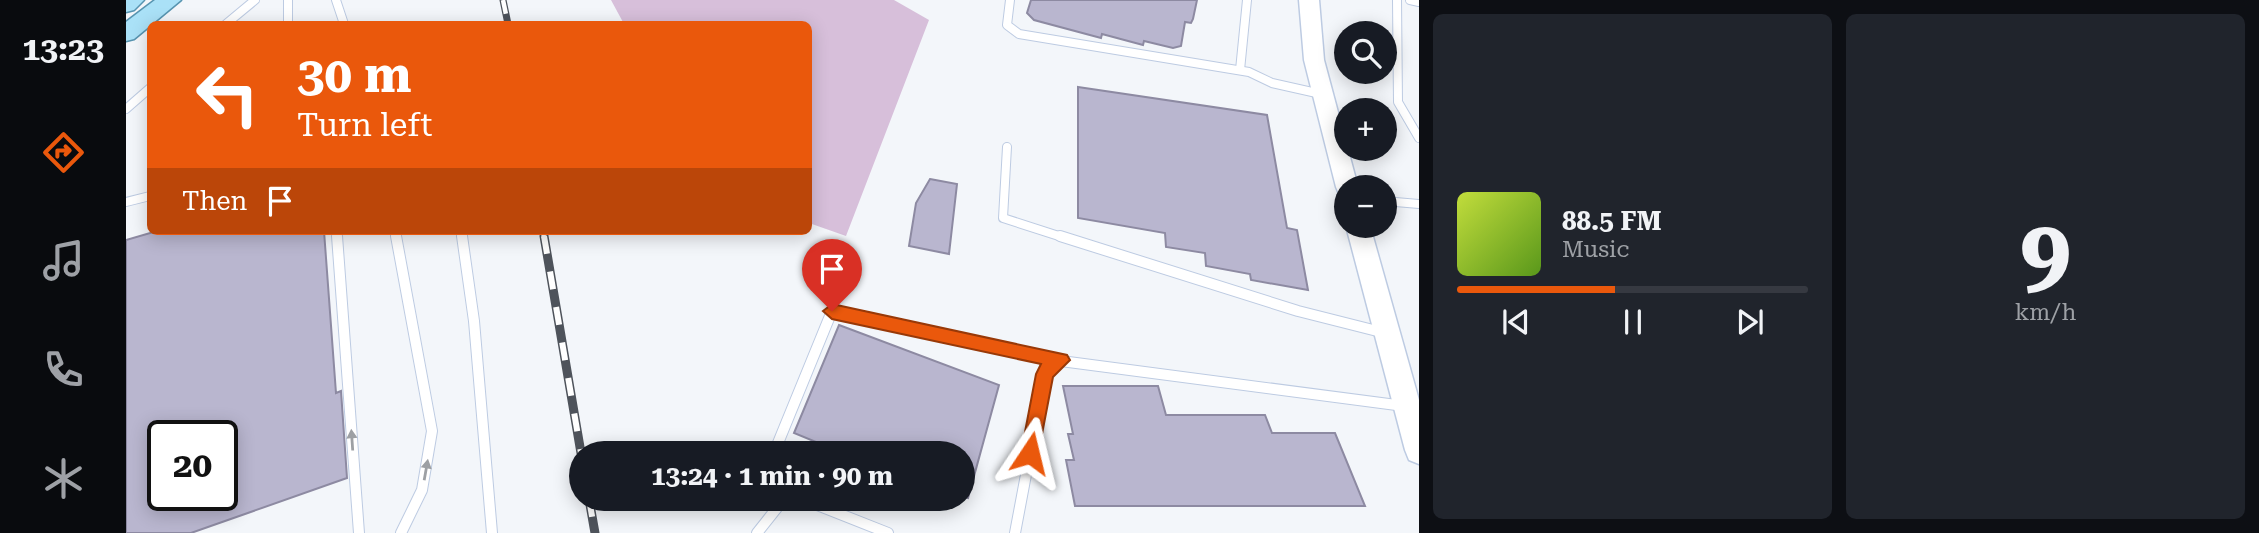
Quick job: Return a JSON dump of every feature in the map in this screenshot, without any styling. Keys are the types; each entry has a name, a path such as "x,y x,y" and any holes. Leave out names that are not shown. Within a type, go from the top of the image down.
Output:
{"main road":[{"path":"126,5 133,0"},
{"path":"126,33 170,0"},
{"path":"1309,0 1314,61 1345,175"},
{"path":"1361,238 1419,450"}],"lane":[{"path":"230,21 255,0"},
{"path":"288,0 288,21"},
{"path":"336,0 343,21"},
{"path":"1010,0 1007,25 1019,34 1240,70 1272,83 1323,95"},
{"path":"1240,70 1247,0"},
{"path":"1397,0 1398,102 1419,138"},
{"path":"1410,0 1419,2"},
{"path":"126,109 147,91"},
{"path":"1007,147 1003,218 1298,311 1387,333"},
{"path":"126,202 147,197"},
{"path":"1397,202 1419,204"},
{"path":"337,235 359,533"},
{"path":"396,235 432,430 422,490 401,533"},
{"path":"462,235 474,321 492,533"},
{"path":"779,441 832,311 1061,360 1406,406"},
{"path":"1015,533 1045,374 1050,366 1061,360"},
{"path":"757,533 774,511"},
{"path":"832,511 888,533"}],"shaded area":[{"path":"611,0 894,0 929,20 846,236 812,224 812,21 622,21"}],"building":[{"path":"1031,0 1197,0 1191,23 1185,22 1181,46 1173,48 1144,41 1143,45 1102,34 1101,38 1034,20 1027,13"},
{"path":"1078,87 1267,115 1287,228 1297,230 1308,290 1251,280 1250,274 1206,266 1205,253 1166,247 1165,233 1078,218"},
{"path":"930,179 957,184 949,254 909,246 916,203"},
{"path":"147,234 324,235 336,393 341,391 347,478 191,533 126,533 126,240"},
{"path":"839,325 999,385 975,472 975,441 814,441 794,433"},
{"path":"1063,386 1158,386 1166,415 1265,415 1272,433 1335,433 1365,506 1075,506 1066,460 1074,460 1068,434 1073,434"}],"railway":[{"path":"503,0 507,21"},
{"path":"544,236 579,441"},
{"path":"591,511 595,533"}],"route":[{"path":"832,311 1061,360 1050,366 1045,374 1030,453"}]}
